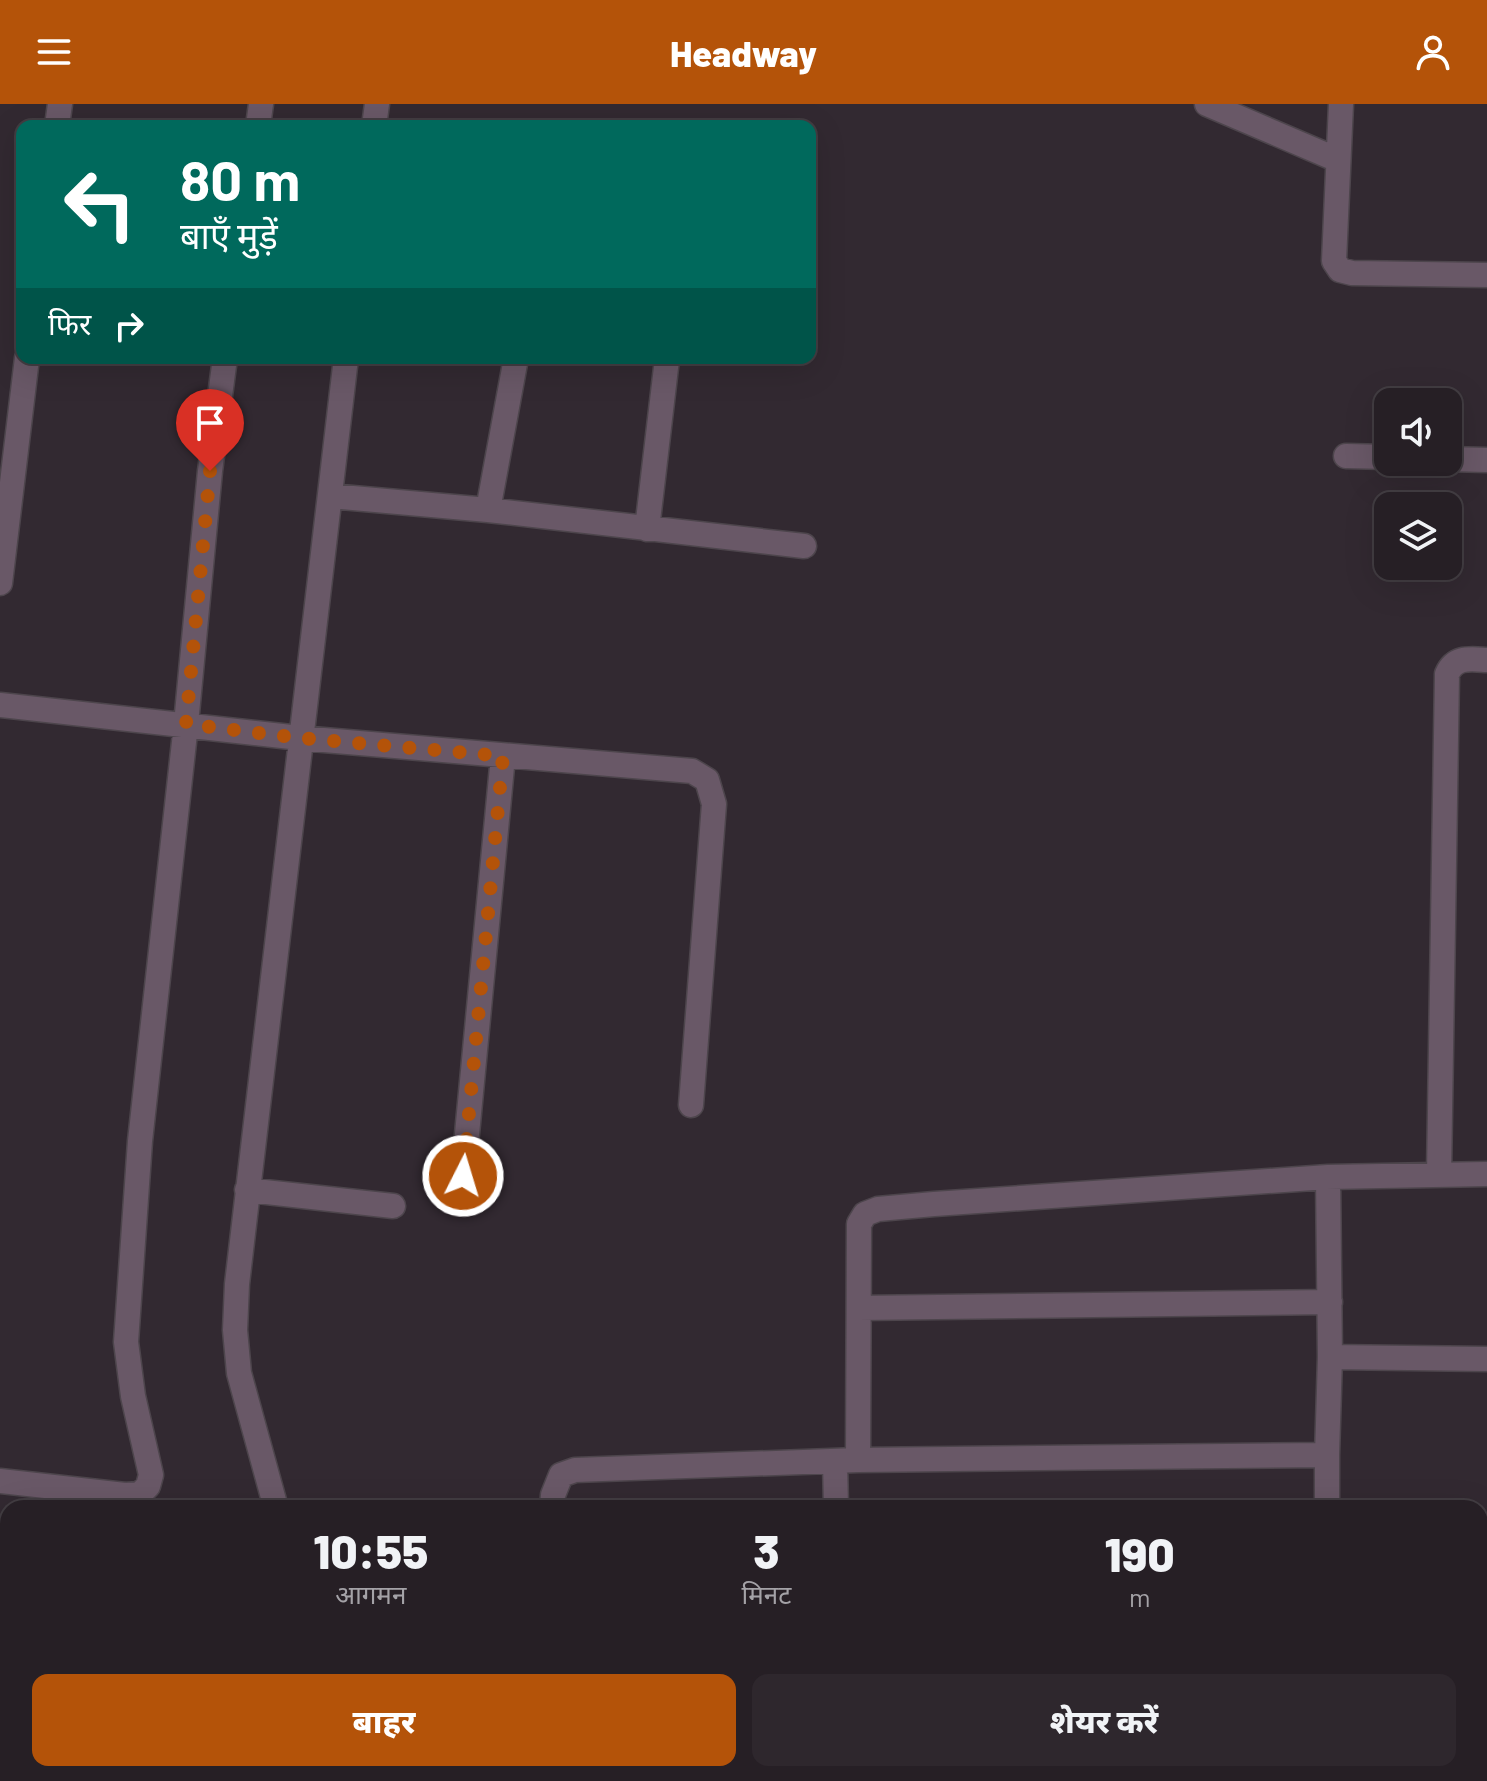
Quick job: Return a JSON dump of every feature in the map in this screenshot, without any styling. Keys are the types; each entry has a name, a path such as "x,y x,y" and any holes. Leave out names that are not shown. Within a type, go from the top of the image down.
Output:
{"street":[{"path":"1207,104 1338,160"},
{"path":"1341,104 1334,261 1340,270 1352,273 1487,275"},
{"path":"0,583 26,364"},
{"path":"0,1481 125,1495 140,1494 148,1486 151,1475 133,1396 126,1342 140,1141 186,724 210,471 224,364"},
{"path":"274,1500 239,1373 235,1330 237,1284 345,364"},
{"path":"488,510 515,364"},
{"path":"647,529 666,364"},
{"path":"1346,456 1374,457"},
{"path":"1462,459 1487,460"},
{"path":"330,496 488,510 804,546"},
{"path":"1439,1174 1447,674 1451,665 1462,659 1487,660"},
{"path":"0,705 300,738 692,771 707,780 714,804 691,1105"},
{"path":"463,1176 503,756"},
{"path":"838,1500 847,1460 859,1308 859,1224 865,1214 878,1209 1328,1177 1487,1174"},
{"path":"1327,1500 1330,1357 1328,1177"},
{"path":"247,1190 393,1206"},
{"path":"859,1308 1330,1302"},
{"path":"1330,1357 1487,1359"},
{"path":"553,1500 561,1475 575,1470 847,1460 1327,1455"}],"route":[{"path":"210,471 186,724 300,738 503,756 463,1176"}]}
